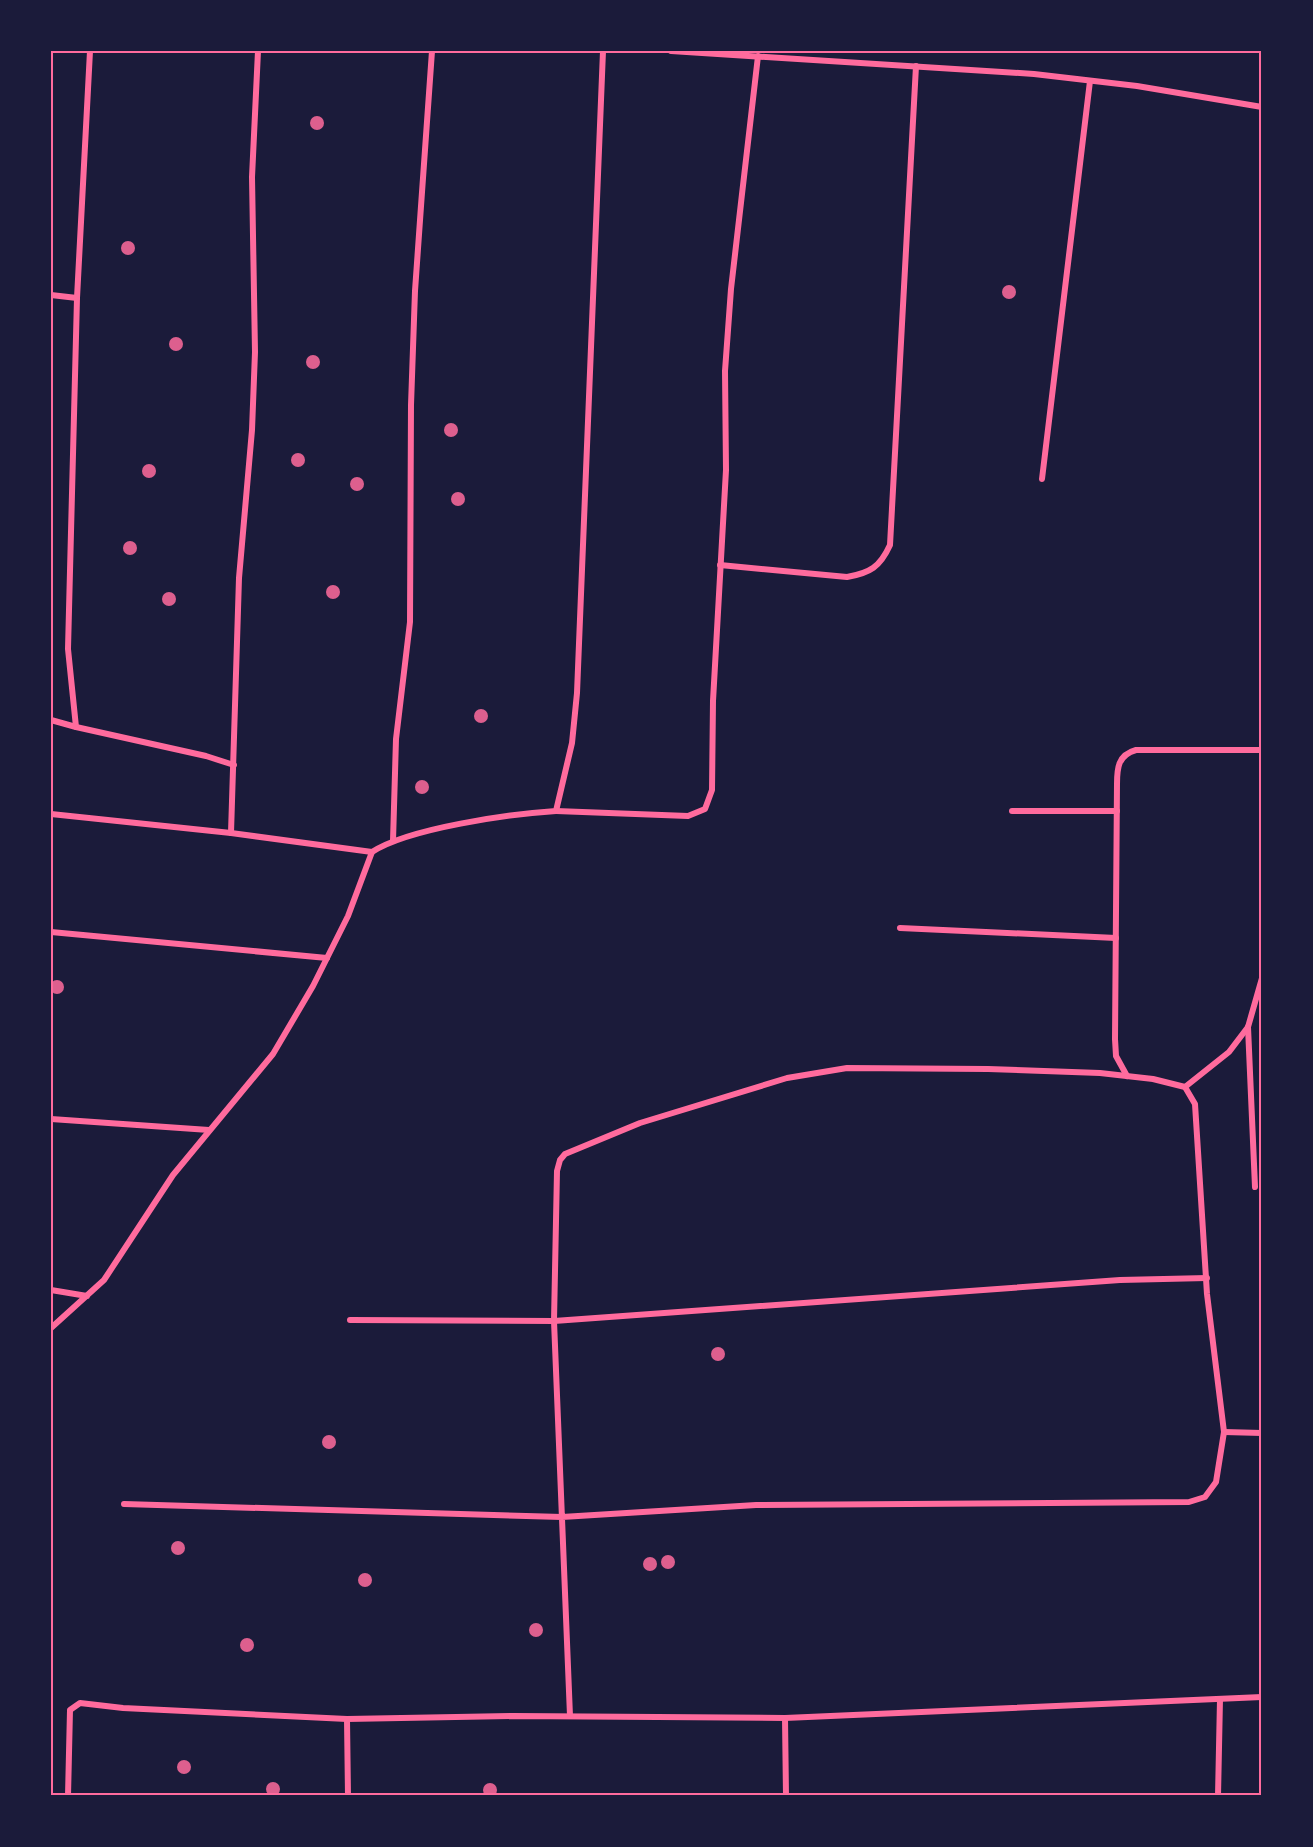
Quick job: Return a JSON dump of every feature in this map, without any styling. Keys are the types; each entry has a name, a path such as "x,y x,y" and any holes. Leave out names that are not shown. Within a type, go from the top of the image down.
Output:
{"street":[{"path":"76,727 68,649 77,298 90,51"},
{"path":"231,833 239,578 252,430 255,352 252,177 258,51"},
{"path":"393,841 396,739 410,622 411,405 432,51"},
{"path":"556,811 572,743 577,693 603,51"},
{"path":"671,51 1034,74 1262,107"},
{"path":"51,814 231,833 372,852 393,841 528,813 556,811 688,816 705,809 712,790 713,701 726,470 725,371 731,289 758,56"},
{"path":"720,565 847,577 865,574 877,568 890,545 916,66"},
{"path":"1042,479 1090,81"},
{"path":"51,295 77,298"},
{"path":"51,720 206,756 234,765"},
{"path":"1127,1076 1120,1065 1115,1048 1117,769 1120,760 1128,752 1136,750 1262,750"},
{"path":"1012,811 1117,811"},
{"path":"51,1328 104,1280 173,1175 273,1054 298,1013 348,916 372,852"},
{"path":"900,928 1116,938"},
{"path":"51,932 327,958"},
{"path":"1255,1187 1248,1027 1262,978"},
{"path":"1185,1087 1228,1052 1248,1027"},
{"path":"124,1504 562,1517 756,1505 1189,1502 1204,1497 1216,1482 1224,1432 1207,1278 1195,1104 1185,1087 1153,1079 1127,1076 988,1069 847,1068 821,1071 787,1078 651,1120 572,1150 560,1160 557,1171 554,1321 562,1517 570,1716"},
{"path":"51,1119 209,1130"},
{"path":"350,1320 554,1321 1120,1280 1207,1278"},
{"path":"51,1290 87,1296"},
{"path":"1224,1432 1262,1433"},
{"path":"68,1796 70,1710 80,1703 123,1708 347,1719 570,1716 785,1718 1262,1697"},
{"path":"1218,1796 1220,1699"},
{"path":"785,1718 786,1796"},
{"path":"347,1719 348,1796"}],"building":[{"path":"317,116 322,118 324,123 322,128 317,130 312,128 310,123 312,118"},
{"path":"128,241 133,243 135,248 133,253 128,255 123,253 121,248 123,243"},
{"path":"1009,285 1014,287 1016,292 1014,297 1009,299 1004,297 1002,292 1004,287"},
{"path":"176,337 181,339 183,344 181,349 176,351 171,349 169,344 171,339"},
{"path":"313,355 318,357 320,362 318,367 313,369 308,367 306,362 308,357"},
{"path":"451,423 456,425 458,430 456,435 451,437 446,435 444,430 446,425"},
{"path":"298,453 303,455 305,460 303,465 298,467 293,465 291,460 293,455"},
{"path":"149,464 154,466 156,471 154,476 149,478 144,476 142,471 144,466"},
{"path":"357,477 362,479 364,484 362,489 357,491 352,489 350,484 352,479"},
{"path":"458,492 463,494 465,499 463,504 458,506 453,504 451,499 453,494"},
{"path":"130,541 135,543 137,548 135,553 130,555 125,553 123,548 125,543"},
{"path":"333,585 338,587 340,592 338,597 333,599 328,597 326,592 328,587"},
{"path":"169,592 174,594 176,599 174,604 169,606 164,604 162,599 164,594"},
{"path":"481,709 486,711 488,716 486,721 481,723 476,721 474,716 476,711"},
{"path":"422,780 427,782 429,787 427,792 422,794 417,792 415,787 417,782"},
{"path":"57,980 62,982 64,987 62,992 57,994 52,992 50,987 52,982"},
{"path":"718,1347 723,1349 725,1354 723,1359 718,1361 713,1359 711,1354 713,1349"},
{"path":"329,1435 334,1437 336,1442 334,1447 329,1449 324,1447 322,1442 324,1437"},
{"path":"178,1541 183,1543 185,1548 183,1553 178,1555 173,1553 171,1548 173,1543"},
{"path":"668,1555 673,1557 675,1562 673,1567 668,1569 663,1567 661,1562 663,1557"},
{"path":"650,1557 655,1559 657,1564 655,1569 650,1571 645,1569 643,1564 645,1559"},
{"path":"365,1573 370,1575 372,1580 370,1585 365,1587 360,1585 358,1580 360,1575"},
{"path":"536,1623 541,1625 543,1630 541,1635 536,1637 531,1635 529,1630 531,1625"},
{"path":"247,1638 252,1640 254,1645 252,1650 247,1652 242,1650 240,1645 242,1640"},
{"path":"184,1760 189,1762 191,1767 189,1772 184,1774 179,1772 177,1767 179,1762"},
{"path":"273,1782 278,1784 280,1789 278,1794 273,1796 268,1794 266,1789 268,1784"},
{"path":"490,1783 495,1785 497,1790 495,1795 490,1797 485,1795 483,1790 485,1785"}]}
